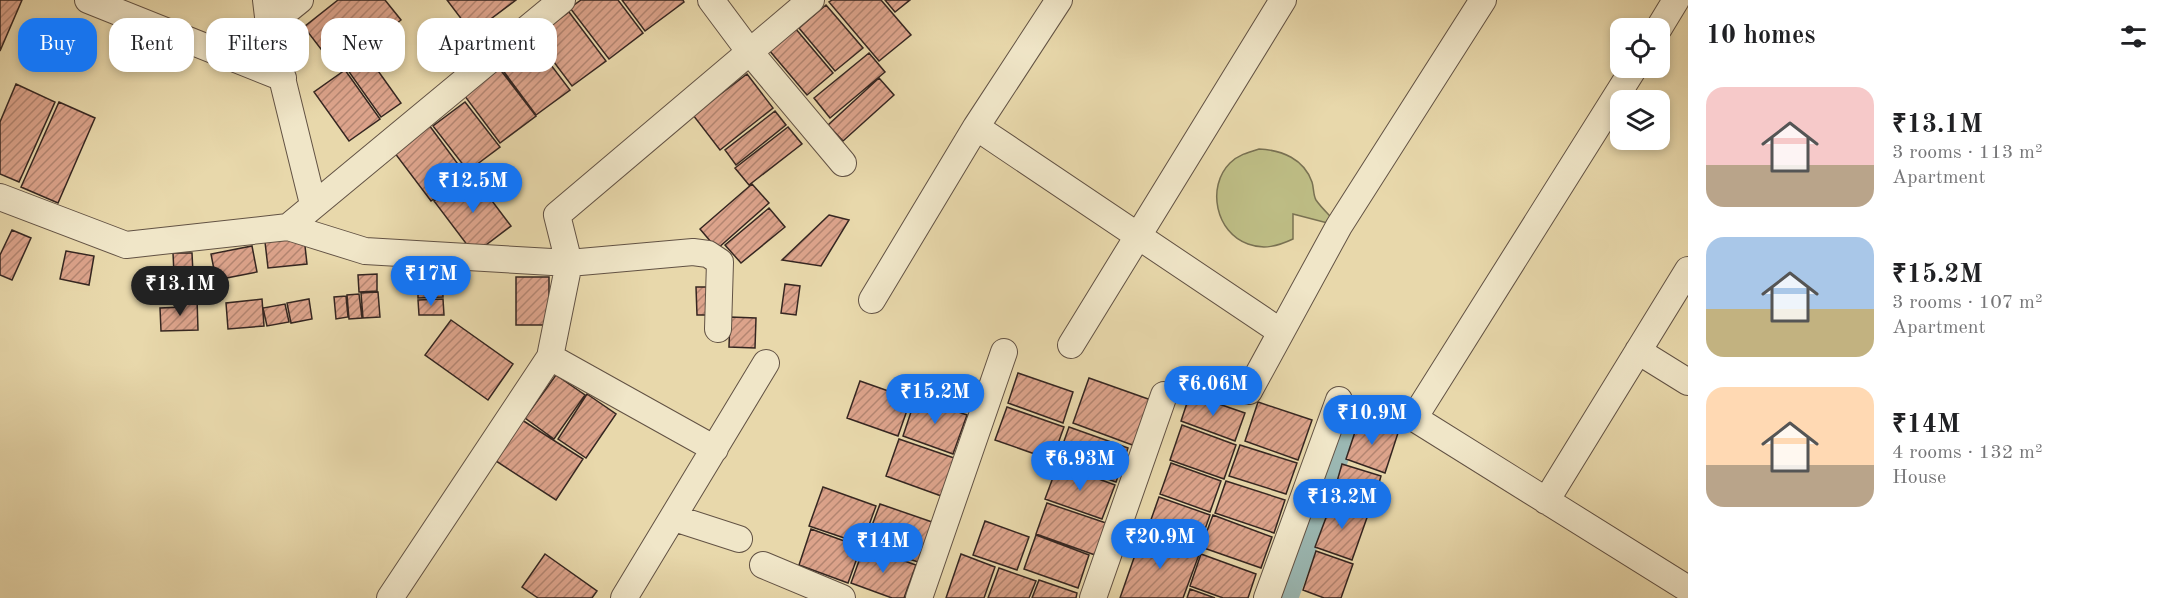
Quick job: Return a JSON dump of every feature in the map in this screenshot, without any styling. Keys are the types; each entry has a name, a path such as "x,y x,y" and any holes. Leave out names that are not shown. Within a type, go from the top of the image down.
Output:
{"street":[{"path":"88,0 282,78"},
{"path":"300,0 268,12 313,204"},
{"path":"288,227 562,0"},
{"path":"711,0 749,51 843,163"},
{"path":"390,598 550,357 569,263 557,215 811,0"},
{"path":"872,300 976,128 1059,0"},
{"path":"1071,345 1283,0"},
{"path":"1250,392 1339,225 1483,0"},
{"path":"1665,18 1676,0"},
{"path":"1628,78 1414,418 1688,589"},
{"path":"976,128 1281,332"},
{"path":"0,197 126,245 288,227 365,250 569,263 693,252 708,254 720,261 718,329"},
{"path":"1546,501 1688,270"},
{"path":"1638,351 1688,382"},
{"path":"919,598 1004,352"},
{"path":"550,357 716,449"},
{"path":"624,598 766,363"},
{"path":"1093,598 1164,395"},
{"path":"1267,598 1339,400"},
{"path":"674,518 739,539"},
{"path":"764,566 842,598"}],"shaded area":[{"path":"1259,149 1284,154 1304,167 1312,182 1316,200 1339,226 1293,214 1293,239 1265,247 1248,244 1228,230 1218,208 1218,184 1233,160"}],"building":[{"path":"0,0 22,0 0,51"},
{"path":"338,0 385,0 399,18 321,18 321,49 309,34 309,23"},
{"path":"447,0 516,0 492,18 461,18"},
{"path":"581,0 618,0 643,33 609,59 570,8"},
{"path":"622,0 683,0 684,2 645,31"},
{"path":"832,0 881,0 911,35 879,61 829,2"},
{"path":"885,0 910,0 895,12"},
{"path":"826,5 863,48 835,71 799,28"},
{"path":"569,12 606,61 572,86 557,66 557,21"},
{"path":"795,28 833,73 807,95 769,50"},
{"path":"869,53 885,72 830,118 814,98"},
{"path":"342,72 346,72 380,119 349,141 314,92"},
{"path":"349,72 379,72 401,103 381,117"},
{"path":"494,72 502,72 536,116 500,143 464,95"},
{"path":"504,72 556,72 570,90 536,115"},
{"path":"747,74 773,108 720,150 693,115"},
{"path":"879,78 894,95 843,141 828,125"},
{"path":"16,84 55,102 19,182 0,174 0,122"},
{"path":"59,102 95,118 58,203 21,187"},
{"path":"465,102 500,147 468,171 433,126"},
{"path":"775,111 786,125 736,165 725,150"},
{"path":"429,125 466,175 431,201 394,152"},
{"path":"788,127 802,144 749,185 735,168"},
{"path":"471,173 511,226 474,254 434,201"},
{"path":"752,184 769,203 717,249 700,229"},
{"path":"769,208 785,227 741,263 725,245"},
{"path":"829,215 849,220 821,266 782,260"},
{"path":"12,230 31,238 12,280 0,275 0,255"},
{"path":"304,237 307,264 268,268 265,242"},
{"path":"252,246 257,272 216,280 211,254"},
{"path":"66,251 94,256 89,285 60,279"},
{"path":"173,253 192,253 194,294 175,295"},
{"path":"377,274 377,291 359,292 358,275"},
{"path":"442,274 443,297 418,298 418,286 430,286 430,275"},
{"path":"516,277 549,277 549,325 516,325"},
{"path":"785,284 800,286 796,315 781,313"},
{"path":"696,287 712,287 712,315 697,315"},
{"path":"378,292 380,317 363,318 361,293"},
{"path":"359,294 362,318 349,319 347,295"},
{"path":"346,296 348,317 336,319 334,297"},
{"path":"183,298 197,298 198,330 161,331 160,308 183,307"},
{"path":"262,299 264,326 228,329 226,303"},
{"path":"309,299 312,319 291,323 287,303"},
{"path":"443,299 444,315 419,315 418,300"},
{"path":"285,304 289,322 267,326 263,308"},
{"path":"730,317 756,318 755,348 729,347"},
{"path":"451,320 513,364 488,400 425,355"},
{"path":"1018,373 1073,392 1063,423 1008,403"},
{"path":"556,375 585,395 554,439 525,418"},
{"path":"1089,378 1151,400 1135,446 1073,423"},
{"path":"860,381 911,399 898,436 847,418"},
{"path":"587,394 616,414 586,458 558,439"},
{"path":"1190,394 1245,413 1235,441 1181,421"},
{"path":"916,397 967,415 953,454 903,436"},
{"path":"1258,402 1312,420 1298,460 1245,441"},
{"path":"1007,407 1064,427 1052,460 995,440"},
{"path":"522,420 583,459 556,500 496,461"},
{"path":"1359,420 1398,433 1385,473 1346,459"},
{"path":"1182,425 1236,445 1224,479 1170,460"},
{"path":"1069,427 1128,448 1116,482 1057,461"},
{"path":"899,439 957,459 944,497 886,476"},
{"path":"1240,445 1297,463 1286,494 1229,476"},
{"path":"1171,463 1221,481 1210,512 1160,494"},
{"path":"1058,464 1115,485 1102,519 1045,499"},
{"path":"1342,464 1381,476 1371,511 1332,499"},
{"path":"1226,481 1285,500 1274,533 1215,513"},
{"path":"823,487 876,506 862,544 809,526"},
{"path":"1159,497 1210,515 1198,549 1147,531"},
{"path":"1333,499 1369,512 1352,560 1315,547"},
{"path":"1047,503 1106,523 1095,555 1036,534"},
{"path":"880,504 935,523 921,563 865,544"},
{"path":"1213,515 1272,537 1261,568 1201,547"},
{"path":"985,521 1029,537 1017,570 973,555"},
{"path":"811,529 861,547 848,583 799,565"},
{"path":"1143,532 1200,552 1183,598 1120,598"},
{"path":"1036,535 1089,555 1078,588 1024,569"},
{"path":"864,547 916,565 904,598 892,598 851,583"},
{"path":"1316,551 1353,564 1341,598 1324,598 1303,590"},
{"path":"545,554 597,591 592,598 538,598 522,587"},
{"path":"961,554 995,567 984,598 946,598"},
{"path":"1201,554 1256,574 1248,598 1223,598 1190,586"},
{"path":"999,568 1036,581 1029,598 988,598"},
{"path":"1039,580 1077,593 1076,598 1032,598"},
{"path":"1190,589 1215,598 1187,598"}],"waterway":[{"path":"1284,598 1346,426"}]}
